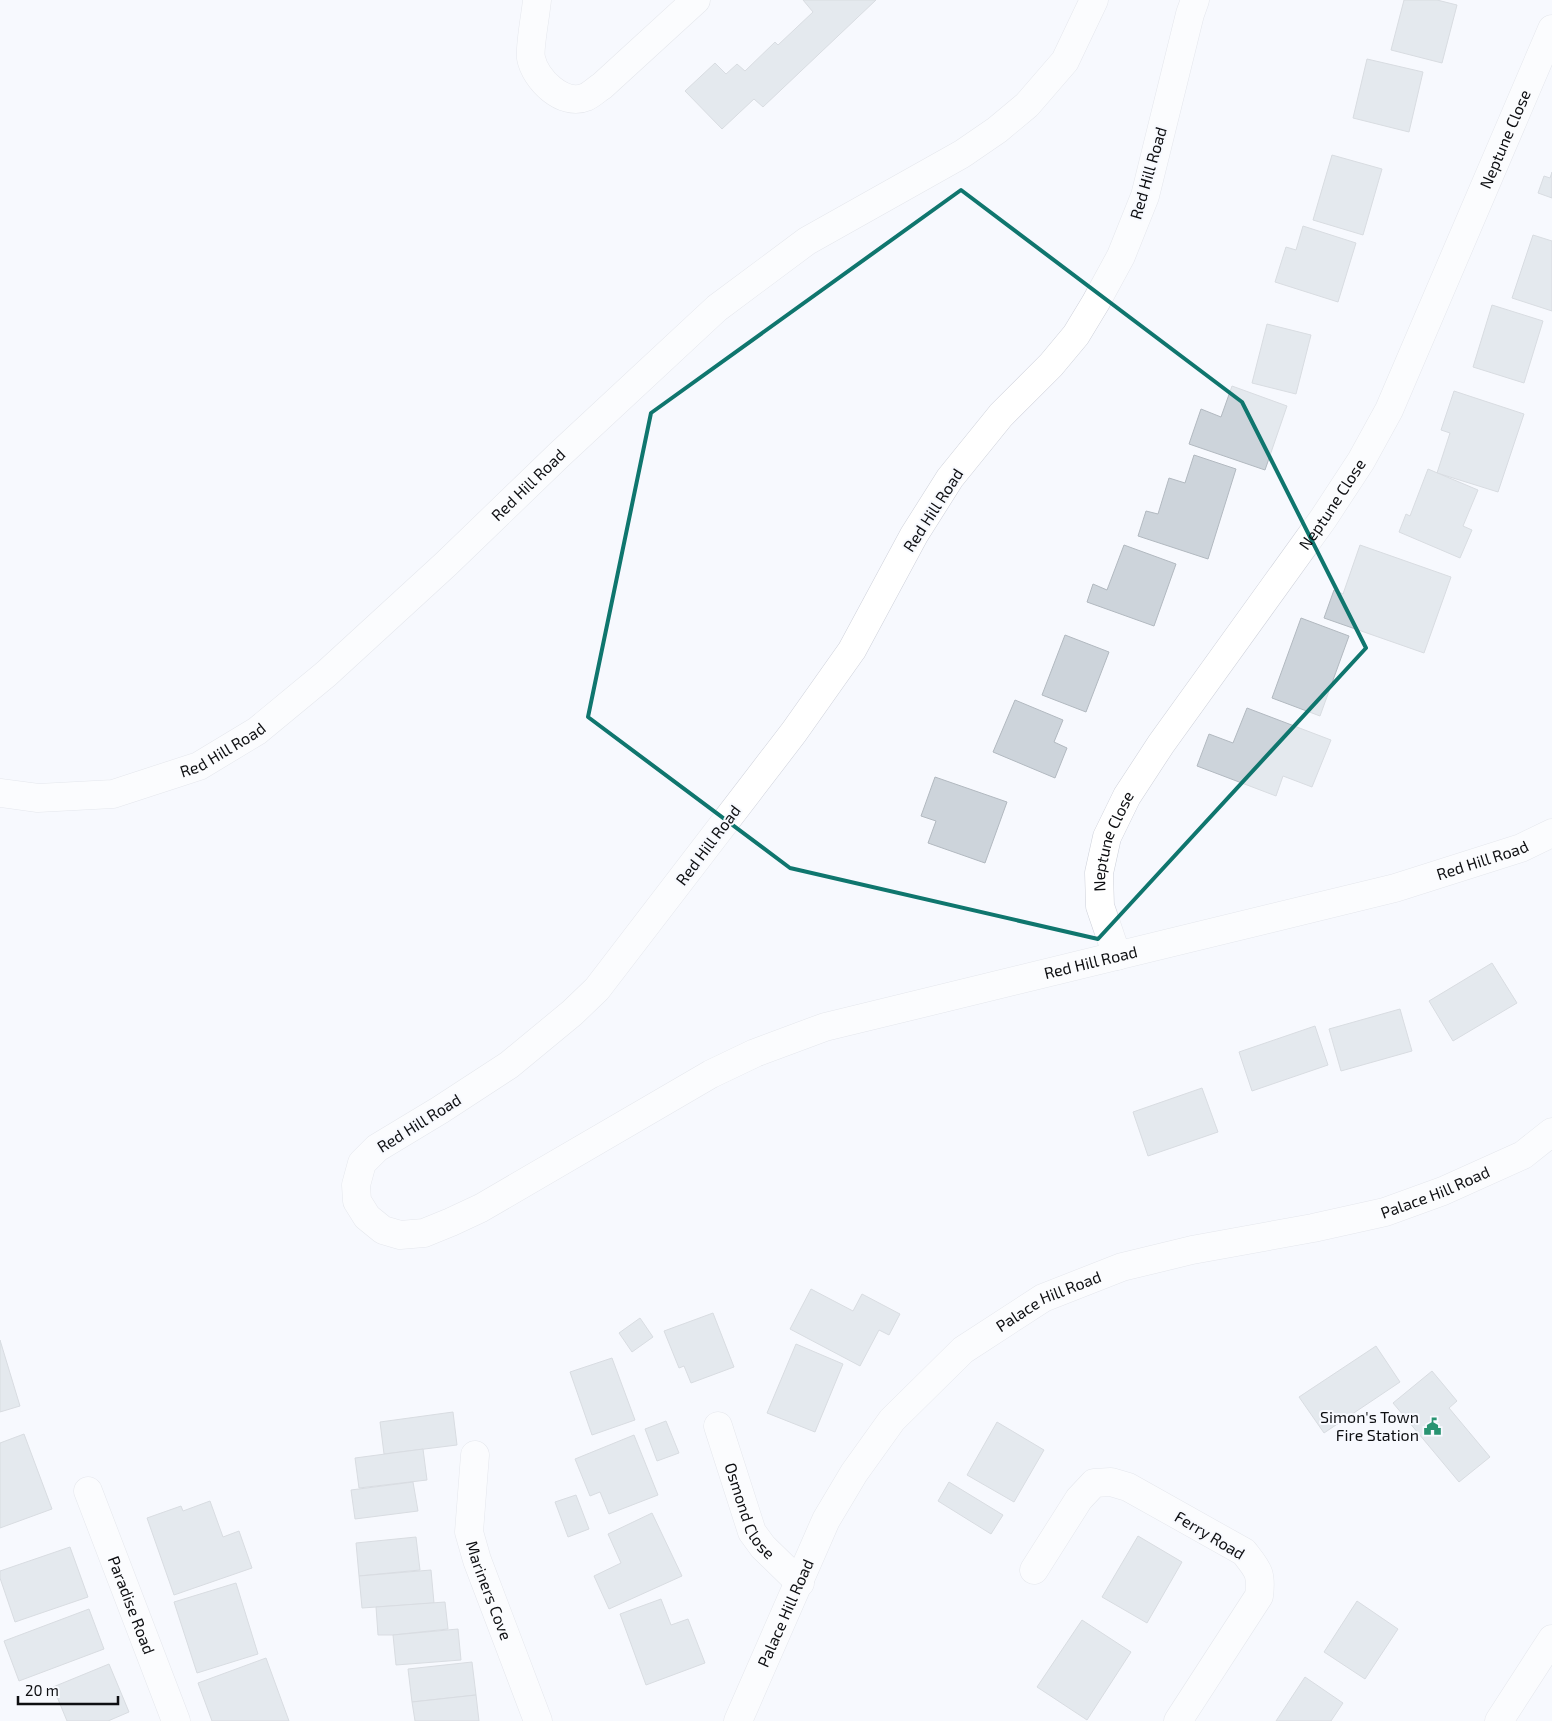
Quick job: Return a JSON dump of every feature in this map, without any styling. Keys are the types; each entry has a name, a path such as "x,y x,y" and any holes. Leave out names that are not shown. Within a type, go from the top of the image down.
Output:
{"street":[{"path":"537,0 531,58 538,75 554,92 571,99 585,97 602,86 696,0"},
{"name":"Red Hill Road","path":"0,793 38,798 113,794 199,766 257,731 326,674 717,308 808,241 962,154 1027,106 1065,61 1094,0"},
{"name":"Red Hill Road","path":"1196,0 1190,14 1145,196 1121,256 1076,336 1051,365 1001,416 950,478 914,535 852,650 794,732 597,989 572,1013 509,1065 377,1148 362,1164 356,1185 357,1201 367,1217 383,1230 400,1235 424,1233 481,1208 711,1074 755,1052 826,1027 1395,888 1520,848 1552,833"},
{"name":"Neptune Close","path":"1117,956 1100,906 1099,873 1107,837 1127,796 1161,744 1323,518 1361,460 1389,410 1552,29"},
{"name":"Palace Hill Road","path":"738,1721 826,1520 854,1472 892,1420 963,1350 1043,1298 1122,1267 1192,1250 1313,1228 1385,1212 1443,1191 1523,1155 1552,1132"},
{"name":"Osmond Close","path":"718,1426 752,1532 763,1547 800,1583"},
{"name":"Mariners Cove","path":"475,1455 469,1532 477,1560 538,1721"},
{"name":"Ferry Road","path":"1034,1570 1079,1500 1094,1483 1111,1482 1128,1487 1244,1552 1256,1567 1261,1580 1259,1596 1178,1721"},
{"name":"Paradise Road","path":"88,1491 176,1721"},
{"path":"1499,1721 1552,1639"}],"highlighted area":[{"path":"961,190 1242,402 1366,648 1098,939 790,868 588,717 651,413"}],"building":[{"path":"803,0 876,0 763,107 754,99 722,129 685,91 715,63 726,74 737,64 745,71 775,42 778,45 813,12"},
{"path":"1404,0 1437,0 1457,5 1442,63 1391,50"},
{"path":"1367,59 1423,72 1409,132 1353,118"},
{"path":"1332,155 1382,169 1363,235 1313,220"},
{"path":"1552,172 1552,198 1538,193 1544,176 1550,178"},
{"path":"1303,226 1356,243 1338,302 1275,282 1286,247 1296,250"},
{"path":"1533,235 1552,241 1552,311 1512,298"},
{"path":"1492,305 1543,321 1524,383 1473,367"},
{"path":"1267,324 1311,335 1296,394 1252,383"},
{"path":"1232,386 1287,406 1265,470 1189,444 1201,409 1221,417"},
{"path":"1454,391 1524,414 1498,492 1437,473 1450,433 1441,430"},
{"path":"1194,455 1236,469 1208,559 1138,536 1146,511 1158,514 1169,478 1185,483"},
{"path":"1428,469 1478,490 1463,526 1472,530 1460,558 1399,532 1406,514 1410,516"},
{"path":"1124,545 1176,564 1154,626 1087,602 1093,584 1107,590"},
{"path":"1360,545 1451,577 1424,653 1324,618 1334,590 1343,594"},
{"path":"1301,618 1349,636 1320,716 1272,698"},
{"path":"1065,635 1109,652 1086,712 1042,695"},
{"path":"1015,700 1063,720 1054,742 1067,748 1055,778 993,752"},
{"path":"1247,708 1331,740 1312,787 1283,776 1276,796 1197,766 1209,734 1233,743"},
{"path":"935,777 1007,802 985,863 928,843 936,821 921,816"},
{"path":"1492,963 1517,1003 1453,1041 1429,1001"},
{"path":"1400,1009 1412,1051 1341,1071 1329,1029"},
{"path":"1315,1026 1328,1065 1252,1091 1239,1052"},
{"path":"1202,1088 1218,1132 1148,1156 1133,1112"},
{"path":"811,1289 853,1311 862,1294 900,1314 889,1335 879,1330 860,1366 790,1329"},
{"path":"713,1313 734,1367 691,1383 684,1366 679,1368 664,1331"},
{"path":"640,1318 653,1337 632,1352 619,1333"},
{"path":"0,1340 20,1406 0,1412"},
{"path":"796,1344 843,1364 815,1432 767,1413"},
{"path":"1376,1346 1400,1382 1324,1433 1299,1397"},
{"path":"612,1358 635,1420 592,1435 570,1372"},
{"path":"1432,1371 1457,1401 1449,1408 1490,1457 1459,1482 1393,1403"},
{"path":"453,1412 457,1445 384,1454 380,1422"},
{"path":"666,1421 679,1453 657,1461 645,1429"},
{"path":"997,1422 1044,1450 1014,1502 967,1475"},
{"path":"24,1434 52,1509 0,1528 0,1443"},
{"path":"634,1435 658,1495 609,1514 600,1492 590,1496 575,1459"},
{"path":"423,1449 427,1480 359,1488 355,1458"},
{"path":"413,1482 418,1511 355,1519 351,1490"},
{"path":"949,1482 1003,1515 991,1534 938,1501"},
{"path":"576,1495 589,1529 568,1537 555,1502"},
{"path":"210,1501 223,1537 239,1531 252,1568 174,1595 147,1518 181,1506 183,1511"},
{"path":"652,1513 682,1576 609,1609 594,1576 621,1563 608,1534"},
{"path":"1138,1536 1182,1562 1147,1623 1102,1597"},
{"path":"416,1537 420,1570 359,1576 356,1543"},
{"path":"70,1547 88,1597 15,1622 0,1578 0,1571"},
{"path":"431,1570 434,1603 362,1608 359,1576"},
{"path":"236,1583 258,1654 197,1673 174,1602"},
{"path":"661,1599 671,1625 688,1619 705,1663 646,1685 620,1614"},
{"path":"1357,1601 1398,1629 1365,1679 1324,1652"},
{"path":"445,1602 448,1629 378,1635 376,1607"},
{"path":"89,1609 104,1649 19,1681 4,1641"},
{"path":"1082,1620 1131,1652 1087,1720 1037,1687"},
{"path":"458,1629 461,1660 396,1665 393,1635"},
{"path":"266,1658 289,1721 212,1721 198,1683"},
{"path":"472,1662 476,1695 412,1702 408,1669"},
{"path":"109,1664 129,1712 108,1721 67,1721 53,1687"},
{"path":"1305,1677 1343,1703 1331,1721 1276,1721"},
{"path":"476,1695 479,1721 415,1721 412,1702"}],"place":[{"name":"Simon's Town Fire Station","path":"1433,1426"}]}
